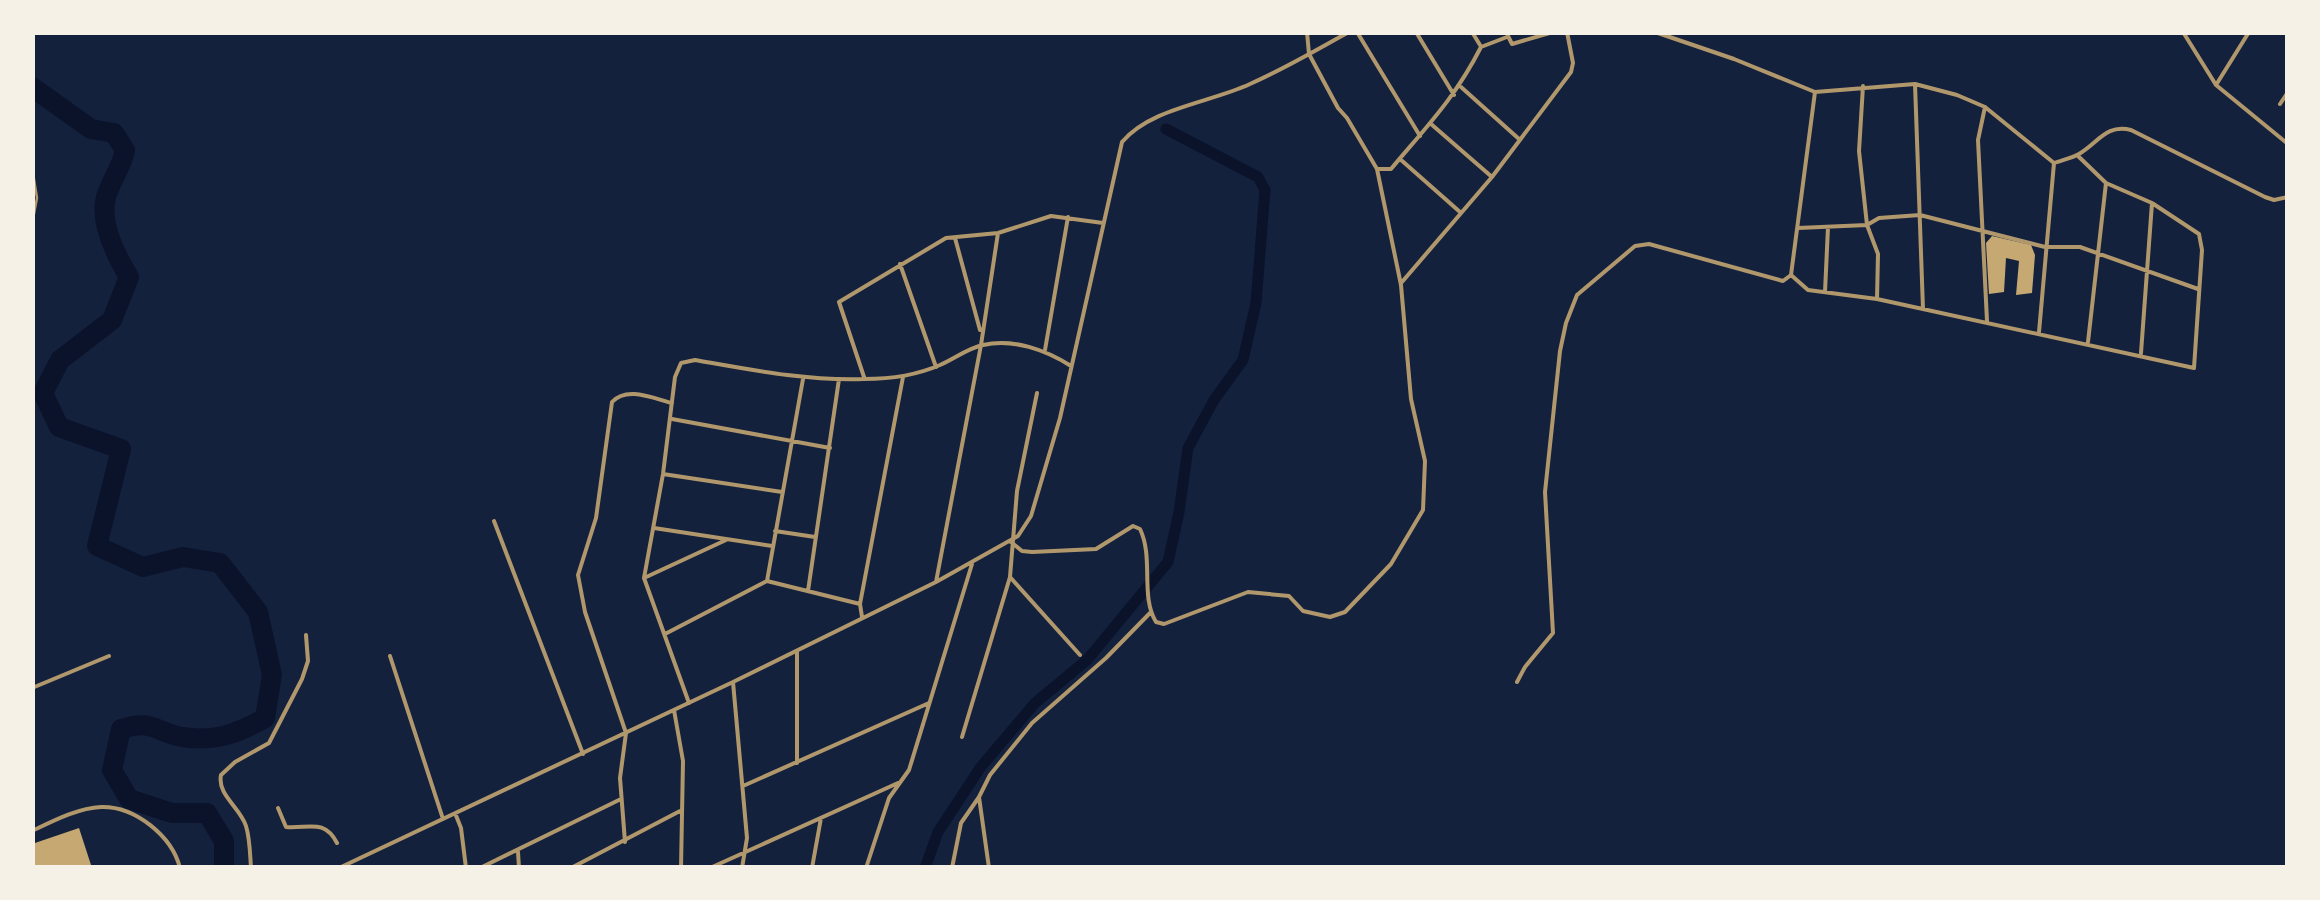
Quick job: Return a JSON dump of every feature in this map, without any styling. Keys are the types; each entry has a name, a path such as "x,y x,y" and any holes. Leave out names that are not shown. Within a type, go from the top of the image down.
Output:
{"street":[{"path":"1011,542 1022,551 1032,552 1096,549 1133,526 1145,539 1150,612 1156,622 1170,624 1248,592 1288,596 1303,611 1330,617 1345,612 1391,564 1422,510 1424,461 1411,399 1400,285 1377,169 1309,54 1306,32"},
{"path":"338,868 733,682 1011,542 1031,516 1072,366 1122,142 1132,130 1153,118 1252,84 1348,32"},
{"path":"1357,32 1420,136"},
{"path":"1416,32 1454,96"},
{"path":"1472,32 1481,47"},
{"path":"1377,169 1391,169 1420,136 1461,87 1481,47 1506,35 1512,44 1553,32"},
{"path":"1400,285 1492,177 1571,72 1567,32"},
{"path":"1655,32 1814,92 1915,84 1957,95 1985,107 2054,163"},
{"path":"2183,32 2216,85 2288,144"},
{"path":"2216,85 2249,32"},
{"path":"1915,84 1924,309"},
{"path":"1863,86 1859,151 1868,225 1878,256 1877,300"},
{"path":"1461,87 1519,138"},
{"path":"1517,682 1524,667 1552,633 1545,492 1560,351 1577,296 1635,246 1649,244 1783,281 1790,276 1814,92"},
{"path":"2280,104 2288,92"},
{"path":"1985,107 1978,140 1987,322"},
{"path":"1430,124 1492,177"},
{"path":"2054,163 2078,155 2104,133 2118,127 2265,197 2285,198"},
{"path":"1790,276 1808,290 2039,332 2194,368 2200,234 2152,203 2106,183 2078,155"},
{"path":"1400,159 1461,213"},
{"path":"2039,332 2054,163"},
{"path":"2088,344 2106,183"},
{"path":"2141,355 2152,203"},
{"path":"864,380 838,302 932,244 1068,216 1103,222"},
{"path":"1045,350 1068,216"},
{"path":"1798,228 1868,225 1879,218 1920,216 2045,247 2080,248 2198,289"},
{"path":"1825,292 1828,227"},
{"path":"936,582 998,232"},
{"path":"955,238 981,334"},
{"path":"900,264 936,367"},
{"path":"689,703 644,578 675,377 681,363 695,360 803,379 864,380 903,376 936,367 981,345 1000,343 1045,350 1072,366"},
{"path":"862,617 860,604 903,376"},
{"path":"767,582 803,379"},
{"path":"808,592 839,379"},
{"path":"625,842 621,799 626,733 585,612 578,575 596,518 612,402 620,394 629,393 672,403"},
{"path":"962,736 1010,576 1017,491 1037,393"},
{"path":"671,418 830,448"},
{"path":"662,474 782,492"},
{"path":"494,520 583,754"},
{"path":"654,528 772,546"},
{"path":"775,531 816,538"},
{"path":"644,578 729,538"},
{"path":"866,868 882,816 909,770 972,564"},
{"path":"1010,576 1080,656"},
{"path":"664,635 767,582 860,604"},
{"path":"952,868 960,822 990,774 1032,723 1106,658 1150,612"},
{"path":"251,868 242,814 221,788 221,775 235,762 269,743 302,680 308,661 306,635"},
{"path":"797,650 798,762"},
{"path":"32,688 109,656"},
{"path":"390,656 442,819"},
{"path":"733,682 747,838 742,868"},
{"path":"742,786 930,703"},
{"path":"674,710 683,761 681,868"},
{"path":"710,868 898,783"},
{"path":"979,797 989,868"},
{"path":"480,868 621,799"},
{"path":"34,830 80,811 102,807 121,810 148,824 164,838 180,868"},
{"path":"278,808 286,828 320,826 337,843"},
{"path":"571,868 680,811"},
{"path":"455,813 466,868"},
{"path":"812,868 822,817"},
{"path":"518,850 519,868"},
{"path":"342,855 346,863"}],"lane":[{"path":"32,167 36,198 32,224"}],"building":[{"path":"1992,236 2031,245 2035,255 2032,293 2016,295 2019,261 2006,258 2004,292 1989,294 1986,243"},
{"path":"79,828 92,868 32,868 32,844"}],"waterway":[{"path":"32,87 91,129 114,133 125,150 104,211 111,241 129,277 112,320 60,360 43,393 59,427 121,449 97,546 143,567 183,557 220,563 258,612 272,675 265,718 235,732 205,738 182,737 147,726 121,729 112,770 129,799 172,813 207,813 224,841 224,868"},
{"path":"925,868 938,832 980,768 1035,703 1087,660 1168,562 1188,448 1214,400 1243,360 1256,303 1265,190 1258,177 1166,129"}]}
